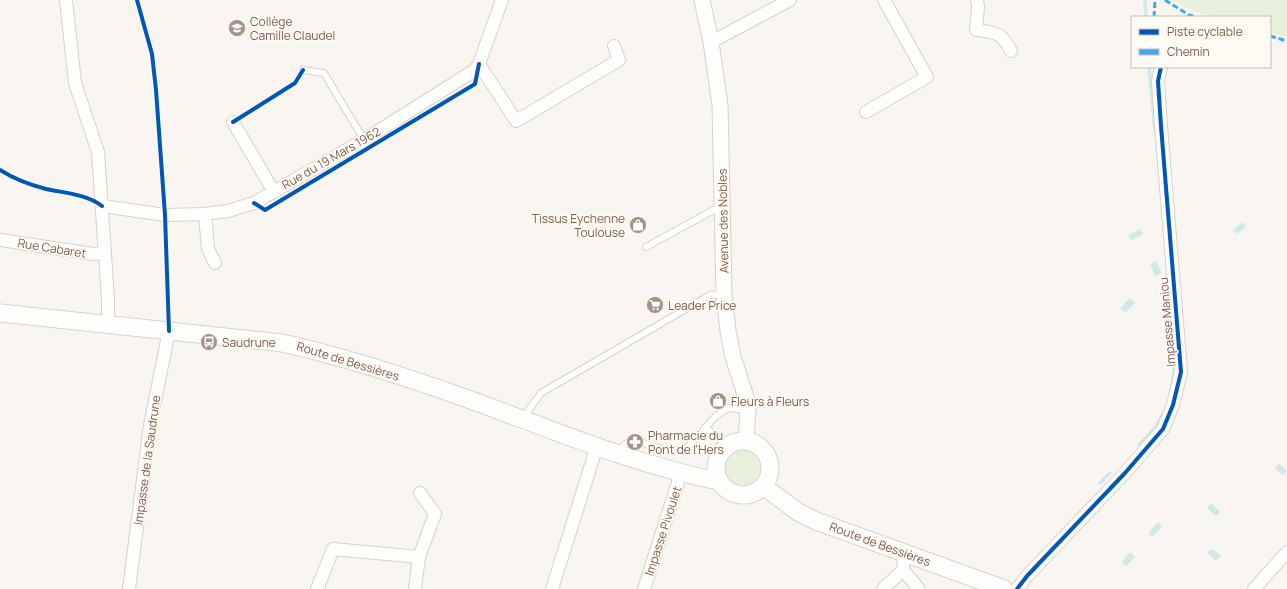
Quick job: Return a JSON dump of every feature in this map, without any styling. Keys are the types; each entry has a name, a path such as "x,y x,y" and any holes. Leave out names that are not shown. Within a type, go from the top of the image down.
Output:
{"main road":[{"name":"Route de Bessières","path":"0,313 282,342 324,352 467,399 617,454 681,473 718,481"},
{"path":"746,440 754,443 766,454 770,470 763,486 752,493 740,495 724,488 718,481 715,465 717,457 729,444 746,440"},
{"path":"681,473 717,457"},
{"name":"Route de Bessières","path":"763,486 798,512 810,518 1004,589"}],"street":[{"path":"66,0 75,83 98,152 108,299 108,324"},
{"name":"Rue du 19 Mars 1962","path":"102,206 165,215 205,214 228,211 254,203 364,140 475,70 479,64 502,0"},
{"name":"Avenue des Nobles","path":"702,0 711,42 720,105 724,294 729,338 748,410 746,440"},
{"path":"711,42 790,0"},
{"path":"866,112 927,77 884,0"},
{"path":"977,0 978,7 976,30 997,33 1005,38 1011,51"},
{"path":"479,64 516,121 619,60 614,46"},
{"name":"Impasse Maniou","path":"1017,589 1027,576 1125,473 1163,429 1173,405 1181,372 1158,81 1161,68"},
{"path":"233,122 274,192"},
{"path":"205,214 208,249 215,263"},
{"name":"Rue Cabaret","path":"0,240 93,254 105,253"},
{"name":"Impasse de la Saudrune","path":"129,589 150,425 169,331"},
{"path":"552,589 597,446"},
{"name":"Impasse Pivoulet","path":"644,589 681,473"},
{"path":"415,589 419,557 435,514 420,493"},
{"path":"317,589 333,549 419,557"},
{"path":"1254,589 1287,552"},
{"path":"904,553 903,570 918,589"},
{"path":"883,589 903,570"}],"lane":[{"path":"303,70 324,73 364,140"},
{"path":"646,247 722,206"},
{"path":"522,420 541,393 710,295 724,294"},
{"path":"617,454 625,444 633,440 670,451 685,450 716,416 728,408 748,410"},
{"path":"705,428 729,444"}],"green space":[{"path":"1173,0 1287,0 1287,37 1271,33 1271,16 1214,16 1196,12"},
{"path":"744,448 755,451 761,457 764,468 761,479 755,485 744,488 733,485 727,479 724,468 727,457 733,451"}],"water":[{"path":"1243,222 1246,227 1237,234 1233,230"},
{"path":"1140,229 1143,234 1131,241 1128,235"},
{"path":"1156,261 1162,273 1155,276 1150,264"},
{"path":"1130,298 1135,303 1125,313 1120,308"},
{"path":"1279,463 1287,471 1283,475 1275,468"},
{"path":"1211,503 1220,512 1216,516 1207,508"},
{"path":"1158,522 1162,527 1152,537 1149,535 1150,531"},
{"path":"1211,549 1221,555 1216,561 1207,553"},
{"path":"1130,552 1135,557 1126,566 1122,562"}],"waterway":[{"path":"1145,0 1146,16"},
{"path":"1149,68 1155,130"},
{"path":"1172,387 1175,362"},
{"path":"1139,445 1155,428 1165,410"},
{"path":"1100,483 1110,473"}],"marked path":[{"path":"1154,16 1155,0"},
{"path":"1165,0 1192,16"},
{"path":"1271,36 1287,41"}],"cycle path":[{"path":"137,0 152,54 156,90 165,215 169,331"},
{"path":"254,203 265,210 475,84 479,64"},
{"path":"1017,589 1027,576 1125,473 1163,429 1173,405 1181,372 1158,81 1161,68"},
{"path":"233,122 295,83 303,70"},
{"path":"0,170 28,184 82,196 102,206"}],"place":[{"name":"Collège Camille Claudel","path":"237,28"},
{"name":"Tissus Eychenne Toulouse","path":"638,225"},
{"name":"Leader Price","path":"655,305"},
{"name":"Saudrune","path":"209,342"},
{"name":"Fleurs à Fleurs","path":"718,401"},
{"name":"Pharmacie du Pont de l'Hers","path":"635,442"}]}
